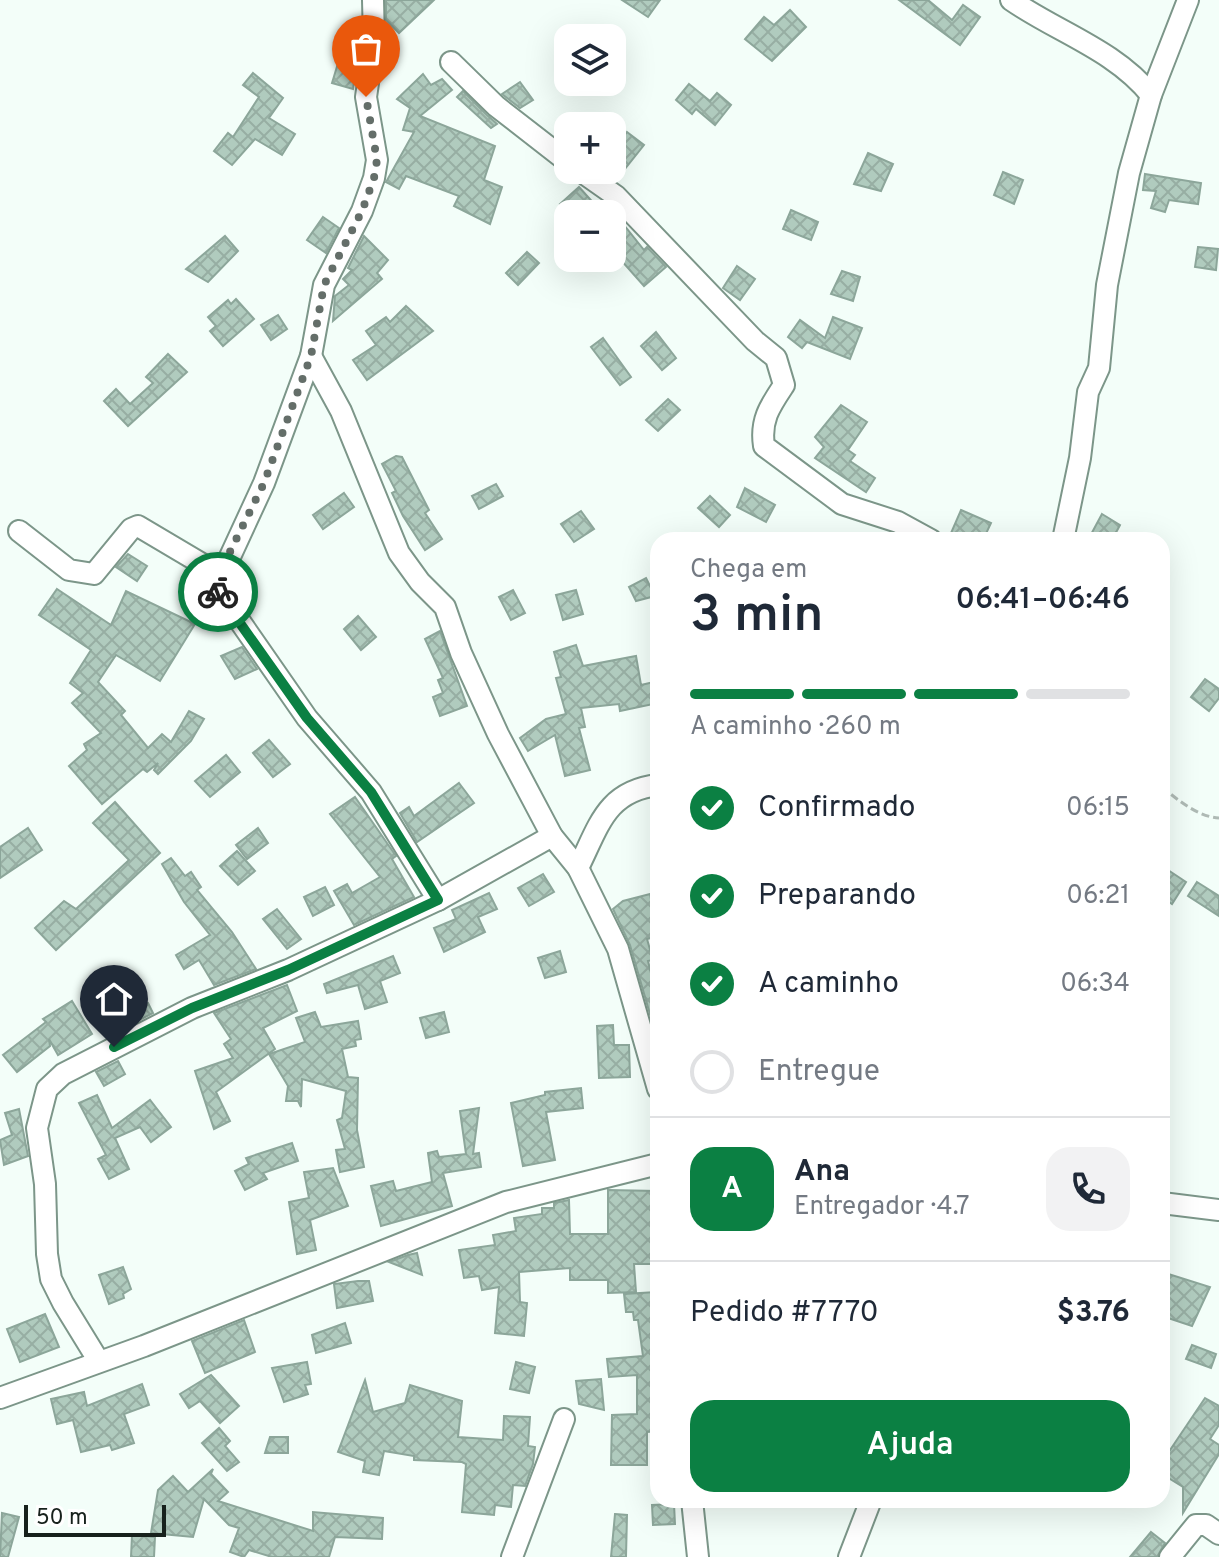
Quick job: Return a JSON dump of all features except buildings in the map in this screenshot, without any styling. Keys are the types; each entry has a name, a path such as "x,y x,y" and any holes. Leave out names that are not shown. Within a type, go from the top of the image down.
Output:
{"street":[{"path":"373,0 374,41 366,97 377,160 374,178 362,211 324,285 311,356 264,483 219,574 216,587 222,600 258,644 329,746 371,792 438,900"},
{"path":"1011,0 1114,62 1139,80 1151,95"},
{"path":"1065,532 1080,458 1088,392 1099,368 1107,285 1120,219 1151,95 1188,0"},
{"path":"451,62 496,106 554,151"},
{"path":"599,184 616,196 755,341 776,358 784,385 765,415 761,428 764,446 842,504 898,522 916,532"},
{"path":"311,356 341,411 399,553 420,582 445,607 461,653 498,734 552,836 578,868 618,949 650,1061"},
{"path":"19,531 69,570 94,574 131,529 138,526 219,574"},
{"path":"578,868 604,816 619,796 650,786"},
{"path":"98,1360 51,1279 37,1128 47,1089 63,1074 192,1008 288,970 438,900 552,836"},
{"path":"0,1398 98,1360 144,1346 506,1202 650,1166"},
{"path":"1170,1204 1219,1210"},
{"path":"512,1557 564,1419"},
{"path":"693,1508 698,1557"},
{"path":"849,1557 866,1508"},
{"path":"1170,1557 1196,1525 1206,1525 1219,1534"}],"path":[{"path":"1170,793 1186,806 1210,818 1219,818"}],"way so far":[{"path":"218,592 219,574 264,483 311,356 324,285 370,192 377,160 366,97"}],"route":[{"path":"114,1047 192,1008 288,970 319,952 438,900 371,792 307,718 258,644 218,592"}]}
